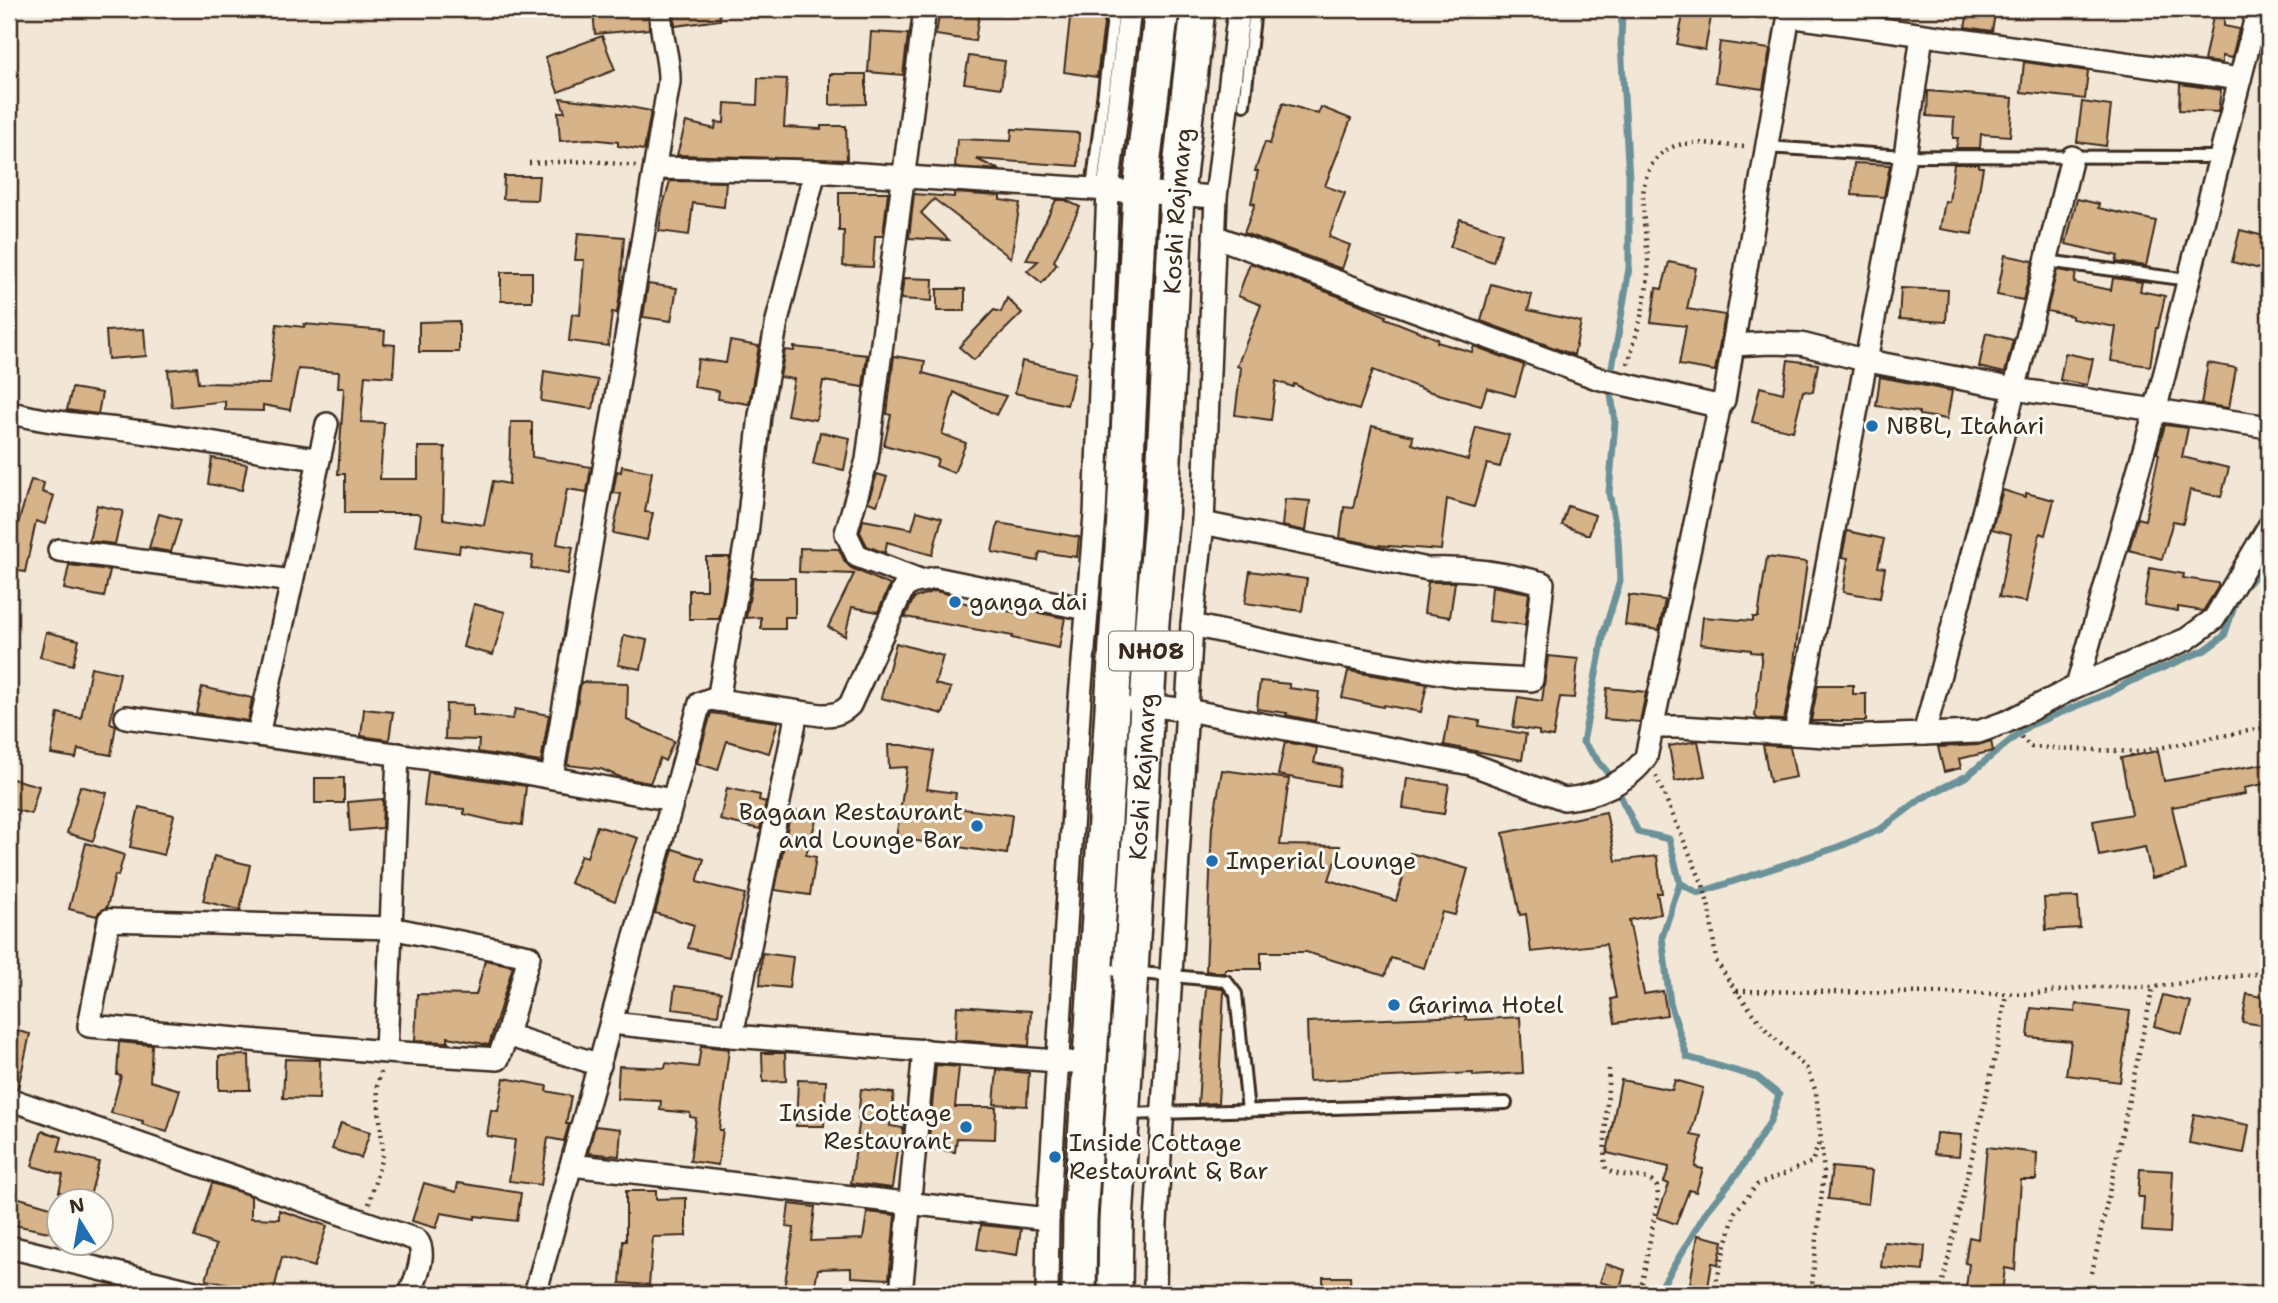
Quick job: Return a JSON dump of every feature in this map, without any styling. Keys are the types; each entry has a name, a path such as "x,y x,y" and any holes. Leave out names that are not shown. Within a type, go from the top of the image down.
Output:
{"main road":[{"name":"Koshi Rajmarg","path":"1079,1294 1080,1220 1073,1062 1095,969 1096,699 1124,517 1114,190 1162,9"},
{"name":"Koshi Rajmarg","path":"1115,1294 1116,1221 1161,520 1177,194 1198,9"}],"street":[{"path":"552,778 669,82 670,70 660,20 661,9"},
{"path":"920,580 857,556 846,533 867,460 901,177 925,9"},
{"path":"1047,1294 1048,1219 1073,1062 1096,699 1086,609 1095,515 1114,190 1130,9"},
{"path":"1155,1294 1156,1223 1192,625 1203,523 1216,197 1239,9"},
{"path":"2077,686 2155,411 2258,9"},
{"path":"1096,699 1188,710 1471,764 1564,799 1579,798 1605,789 1626,777 1646,757 1720,404 1724,400 1789,13 1922,35 2240,79"},
{"path":"1795,734 1868,361 1905,156 1922,35"},
{"path":"1924,734 2015,389 2072,157"},
{"path":"655,169 815,171 1216,197"},
{"path":"719,700 747,534 760,415 777,321 815,171"},
{"path":"1214,236 1597,378 1713,405 1720,404"},
{"path":"1733,345 1801,344 1868,361 2015,389 2269,427"},
{"path":"9,412 32,419 318,459"},
{"path":"258,735 327,424"},
{"path":"1192,625 1312,651 1458,676 1532,680 1543,583 1508,574 1454,568 1428,569 1203,523"},
{"path":"1653,727 1840,737 1978,732 2006,722 2077,686 2187,639 2214,620 2269,526"},
{"path":"59,550 292,581"},
{"path":"534,1294 600,1065 697,708 705,700 719,700 797,712 834,715 843,712 850,705 903,589 920,580 935,578 1086,609"},
{"path":"732,1036 797,712"},
{"path":"127,718 398,754 672,800"},
{"path":"386,1052 398,754"},
{"path":"109,920 391,929 529,956 508,1035 498,1059 89,1026 109,920"},
{"path":"611,1023 732,1036 1073,1062"},
{"path":"508,1035 600,1065"},
{"path":"901,1294 924,1050"},
{"path":"9,1099 419,1242 421,1258 410,1294"},
{"path":"571,1165 1048,1219"},
{"path":"9,1247 135,1286 203,1294"}],"lane":[{"path":"1114,9 1114,190"},
{"path":"1244,105 1255,9"},
{"path":"1767,147 1905,156 2220,157"},
{"path":"2046,261 2189,280"},
{"path":"1095,969 1226,981 1233,986 1248,1111"},
{"path":"1123,1114 1506,1103"}],"path":[{"path":"1623,385 1648,274 1643,207 1646,174 1655,159 1670,148 1692,144 1767,147"},
{"path":"529,163 592,162 655,169"},
{"path":"2027,743 2031,747 2138,752 2269,727"},
{"path":"1646,757 1703,885 1716,961 1768,1032 1807,1069 1816,1092 1824,1172 1811,1294"},
{"path":"1736,991 2035,994 2090,987 2153,987 2269,972"},
{"path":"2092,1273 2153,987"},
{"path":"1940,1294 1997,1049 2006,994"},
{"path":"365,1222 383,1153 377,1086 386,1052"},
{"path":"1609,1069 1604,1158 1606,1169 1613,1174 1650,1179 1657,1187 1658,1197 1640,1294"},
{"path":"1716,1294 1716,1282 1735,1212 1757,1185 1812,1162 1819,1142"}],"building":[{"path":"593,9 648,9 649,29 595,34"},
{"path":"674,9 719,9 720,20 675,26"},
{"path":"940,9 980,9 975,41 936,35"},
{"path":"1071,9 1106,9 1097,77 1064,72"},
{"path":"1969,9 1996,9 1992,31 1965,27"},
{"path":"1684,11 1711,17 1705,50 1677,44"},
{"path":"2214,12 2224,14 2224,26 2239,29 2232,58 2222,56 2222,63 2204,61"},
{"path":"871,32 908,34 903,75 868,72"},
{"path":"602,36 615,70 558,92 545,57"},
{"path":"1720,42 1770,49 1763,89 1715,82"},
{"path":"969,56 1005,61 1001,88 964,83"},
{"path":"2024,62 2088,71 2085,99 2021,92"},
{"path":"830,74 866,74 866,104 830,105"},
{"path":"758,78 787,79 784,127 821,129 821,126 846,126 847,160 677,155 686,122 715,129 716,122 724,123 725,103 757,105"},
{"path":"2180,84 2221,90 2218,112 2179,110"},
{"path":"1928,91 2013,98 2010,136 1981,134 1980,148 1956,148 1958,138 1953,138 1954,118 1927,116"},
{"path":"560,98 651,111 644,150 618,146 618,142 589,139 560,141 558,112 565,112"},
{"path":"2082,102 2111,106 2106,146 2077,142"},
{"path":"1283,103 1318,114 1321,107 1351,119 1325,186 1345,193 1329,237 1350,245 1342,269 1244,233 1255,204 1251,203 1258,171 1255,171 1265,142 1270,144"},
{"path":"1012,129 1079,133 1078,166 976,159 1000,170 955,167 957,139 1011,141"},
{"path":"1854,163 1890,165 1884,197 1852,195"},
{"path":"1954,164 1979,164 1979,167 1983,167 1972,234 1940,229 1945,201 1949,202"},
{"path":"504,176 539,176 537,200 503,199"},
{"path":"670,181 726,182 724,207 693,203 689,235 659,231"},
{"path":"839,192 888,192 883,236 875,236 873,267 843,266 844,231 839,231"},
{"path":"954,193 1000,196 1000,200 1020,203 1011,258 934,199 921,213 949,240 909,238 914,194 954,197"},
{"path":"2077,199 2099,204 2098,208 2156,221 2146,266 2116,262 2118,256 2066,244"},
{"path":"1056,200 1065,200 1080,207 1054,261 1057,264 1042,283 1027,271 1038,261 1026,260"},
{"path":"1460,219 1502,233 1493,262 1450,247"},
{"path":"2240,230 2268,237 2260,269 2232,262"},
{"path":"578,233 624,237 622,280 617,313 612,312 608,346 569,341 572,314 580,315 584,260 575,260"},
{"path":"2005,255 2033,261 2023,300 1997,295"},
{"path":"1669,262 1696,268 1687,309 1725,315 1715,371 1679,365 1686,326 1651,322 1656,288 1662,289"},
{"path":"1250,263 1359,304 1386,316 1385,318 1438,339 1437,342 1472,352 1474,346 1524,365 1515,396 1487,388 1481,406 1428,391 1373,370 1359,410 1325,399 1294,384 1293,387 1276,381 1271,420 1235,415 1241,368 1237,366 1261,305 1238,296"},
{"path":"2057,270 2076,273 2074,283 2111,290 2113,278 2142,282 2140,291 2165,296 2150,366 2111,361 2116,327 2072,319 2072,316 2047,311"},
{"path":"501,272 532,272 532,301 501,301"},
{"path":"904,278 933,279 932,301 901,299"},
{"path":"648,284 677,288 671,321 643,317"},
{"path":"1491,284 1532,295 1528,310 1581,322 1574,355 1481,321"},
{"path":"1901,288 1948,290 1946,322 1899,319"},
{"path":"937,289 965,289 965,311 937,311"},
{"path":"1007,298 1022,313 974,360 959,347 994,310 1001,312"},
{"path":"459,321 459,352 419,352 419,322"},
{"path":"277,324 385,331 384,344 395,345 393,377 365,375 361,422 384,423 380,479 418,479 418,447 445,447 443,519 484,525 493,481 509,484 511,422 532,422 532,457 591,467 587,492 567,489 557,544 573,547 568,574 531,568 533,556 460,545 459,553 416,547 421,515 417,513 345,513 345,474 338,474 344,388 338,388 339,372 298,369 290,410 263,405 263,411 225,410 225,401 172,407 168,370 196,367 198,383 270,384"},
{"path":"144,329 146,356 108,359 106,331"},
{"path":"1986,333 2013,340 2005,373 1979,367"},
{"path":"730,341 759,346 749,404 718,399 719,391 694,387 698,359 726,363"},
{"path":"794,347 867,355 863,387 823,381 816,420 787,415 794,379 780,377 785,350 794,351"},
{"path":"2065,353 2093,359 2087,385 2060,380"},
{"path":"894,356 925,361 923,373 1006,396 996,415 954,392 942,434 966,443 954,473 936,466 938,459 884,445 891,415 887,414"},
{"path":"1788,360 1818,364 1813,392 1803,391 1793,431 1752,422 1760,387 1783,393"},
{"path":"1022,361 1075,373 1067,405 1015,393"},
{"path":"2208,363 2236,368 2229,408 2201,404"},
{"path":"544,371 598,380 593,409 541,401"},
{"path":"1880,377 1952,391 1947,419 1876,406"},
{"path":"72,388 102,393 98,414 67,410"},
{"path":"2165,425 2188,428 2182,457 2229,468 2221,497 2190,490 2183,523 2173,521 2162,559 2129,550 2138,518 2145,520"},
{"path":"1372,426 1413,436 1412,444 1468,460 1476,427 1509,435 1500,467 1487,464 1474,507 1447,499 1441,550 1376,545 1340,538 1344,507 1353,508"},
{"path":"820,432 850,438 844,470 813,464"},
{"path":"212,458 247,464 242,490 208,484"},
{"path":"622,466 652,472 645,512 653,513 647,540 613,533 621,494 613,493 617,471 621,472"},
{"path":"877,474 887,477 877,505 868,502"},
{"path":"31,480 44,483 42,492 54,496 45,524 36,521 25,572 9,569 9,540 13,541"},
{"path":"2003,490 2025,497 2026,493 2054,500 2045,535 2040,533 2026,602 1999,597 2011,534 1992,529"},
{"path":"1285,499 1310,501 1306,531 1282,526"},
{"path":"97,505 123,511 115,544 89,541"},
{"path":"1568,506 1595,515 1589,535 1562,525"},
{"path":"917,511 942,518 932,555 887,542 885,553 867,546 860,532 863,520 912,529"},
{"path":"159,514 181,520 171,552 149,548"},
{"path":"998,523 1079,537 1077,557 1040,552 1038,561 992,552"},
{"path":"1847,531 1884,539 1878,567 1885,568 1880,598 1843,592 1848,558 1842,557"},
{"path":"800,548 839,549 851,568 890,585 878,612 852,607 845,636 828,627 854,574 799,572"},
{"path":"706,557 730,557 719,619 689,619 689,590 706,590"},
{"path":"1767,557 1807,562 1795,662 1784,720 1758,719 1755,716 1762,653 1700,644 1703,617 1753,621 1753,617 1758,617"},
{"path":"69,565 110,570 104,597 64,589"},
{"path":"2150,568 2184,574 2183,578 2218,583 2218,587 2203,611 2178,607 2178,611 2144,605"},
{"path":"1250,571 1307,579 1302,611 1245,603"},
{"path":"753,578 795,578 795,617 785,617 785,629 761,629 761,617 746,618"},
{"path":"1428,582 1455,582 1450,617 1424,613"},
{"path":"1492,586 1529,593 1525,625 1489,621"},
{"path":"935,591 961,597 960,602 1018,613 1019,609 1065,618 1059,648 1012,638 1013,636 905,617 914,598"},
{"path":"1629,595 1665,600 1659,630 1625,625"},
{"path":"474,604 505,612 493,655 463,647"},
{"path":"46,632 79,640 73,665 40,657"},
{"path":"624,635 647,640 641,669 618,665"},
{"path":"896,643 943,656 935,684 951,688 943,714 881,698"},
{"path":"1548,656 1578,659 1574,698 1560,697 1553,737 1539,735 1539,731 1513,727 1518,697 1542,701"},
{"path":"91,667 120,673 110,723 116,725 111,755 78,749 76,758 51,754 58,713 81,718"},
{"path":"1348,671 1427,684 1421,712 1342,698"},
{"path":"1260,681 1289,684 1289,688 1319,692 1315,721 1286,715 1287,713 1257,709"},
{"path":"581,682 628,683 627,720 674,741 665,761 660,758 650,783 620,777 601,769 567,765"},
{"path":"1818,685 1853,685 1853,694 1866,694 1866,721 1811,721"},
{"path":"202,687 252,698 248,721 196,713"},
{"path":"1607,688 1646,692 1640,722 1604,719"},
{"path":"446,704 473,705 473,715 513,719 515,709 549,715 541,762 478,752 479,740 445,739"},
{"path":"364,709 393,712 389,740 361,736"},
{"path":"711,713 778,722 769,753 727,741 718,770 697,763"},
{"path":"1449,716 1480,721 1479,726 1526,734 1522,760 1444,745"},
{"path":"1698,741 1705,776 1675,781 1669,746"},
{"path":"1991,741 1993,751 1959,759 1961,768 1944,772 1938,747 1978,745"},
{"path":"1285,742 1317,748 1314,763 1341,768 1338,786 1278,775"},
{"path":"888,745 934,751 927,789 956,793 954,808 1012,815 1007,854 896,838 907,767 889,768"},
{"path":"1763,745 1790,747 1796,777 1770,782"},
{"path":"2158,751 2164,781 2269,763 2269,783 2244,788 2245,794 2172,807 2186,870 2152,878 2145,847 2099,856 2093,821 2132,814 2121,758"},
{"path":"1222,770 1289,779 1280,845 1340,846 1329,880 1396,901 1410,853 1468,869 1455,915 1442,912 1424,968 1391,958 1385,976 1306,952 1261,952 1261,969 1225,969 1225,973 1206,971 1212,827"},
{"path":"428,772 526,786 522,825 464,814 464,809 424,806"},
{"path":"315,778 344,778 344,803 315,803"},
{"path":"1407,778 1449,784 1444,814 1403,808"},
{"path":"13,779 39,786 31,814 9,808"},
{"path":"80,786 107,793 93,841 67,833"},
{"path":"727,788 760,795 759,800 766,802 760,829 720,820"},
{"path":"383,799 382,828 350,831 348,802"},
{"path":"139,807 174,815 164,855 130,847"},
{"path":"791,810 817,817 806,855 816,857 810,895 775,890"},
{"path":"1606,812 1616,861 1657,856 1662,893 1657,893 1661,914 1629,920 1644,994 1663,991 1667,1015 1615,1023 1611,999 1616,998 1606,944 1531,952 1526,914 1520,915 1503,833"},
{"path":"597,826 638,838 615,901 570,883 581,855 587,857"},
{"path":"86,843 124,855 118,876 115,875 107,907 97,916 69,909"},
{"path":"673,849 704,859 697,882 745,894 729,957 688,948 694,925 655,913"},
{"path":"214,856 250,865 240,910 203,901"},
{"path":"2078,897 2080,928 2046,930 2044,898"},
{"path":"762,953 793,957 789,988 760,985"},
{"path":"485,960 513,966 489,1045 448,1037 448,1042 415,1041 417,994 476,995"},
{"path":"675,986 721,992 718,1015 672,1009"},
{"path":"1206,987 1224,991 1218,1103 1198,1104"},
{"path":"2247,994 2269,998 2267,1026 2242,1022"},
{"path":"2163,995 2191,1002 2182,1034 2154,1026"},
{"path":"2076,1004 2130,1011 2120,1082 2066,1075 2071,1041 2028,1037 2031,1008 2075,1012"},
{"path":"957,1006 1031,1011 1029,1046 955,1040"},
{"path":"1466,1016 1466,1020 1520,1017 1523,1073 1309,1081 1307,1022"},
{"path":"9,1029 30,1034 18,1088 9,1086"},
{"path":"119,1042 152,1045 150,1081 180,1090 167,1132 142,1124 143,1121 111,1113 121,1076 117,1075"},
{"path":"701,1046 729,1049 719,1130 723,1130 718,1165 690,1161 696,1118 690,1117 690,1113 660,1110 661,1101 617,1099 619,1066 665,1068 666,1063 698,1067"},
{"path":"762,1053 785,1053 786,1081 763,1082"},
{"path":"249,1055 250,1090 219,1090 219,1056"},
{"path":"285,1059 320,1060 319,1099 283,1098"},
{"path":"936,1065 959,1067 955,1107 996,1107 995,1139 957,1138 955,1152 928,1148"},
{"path":"997,1070 1029,1073 1027,1106 994,1104"},
{"path":"504,1078 547,1086 546,1091 571,1096 566,1124 569,1124 564,1141 548,1138 541,1185 509,1181 515,1140 487,1136 491,1110 498,1111"},
{"path":"798,1080 826,1081 824,1126 796,1126"},
{"path":"1621,1080 1672,1090 1675,1080 1703,1088 1691,1135 1702,1137 1695,1167 1703,1169 1696,1192 1689,1190 1676,1224 1657,1217 1669,1184 1664,1182 1669,1167 1607,1153"},
{"path":"861,1089 894,1093 890,1126 903,1128 902,1144 898,1143 892,1188 851,1183"},
{"path":"2194,1114 2249,1125 2244,1153 2189,1143"},
{"path":"341,1123 370,1132 361,1158 332,1149"},
{"path":"595,1126 621,1129 619,1156 588,1153"},
{"path":"42,1131 62,1137 58,1151 99,1162 92,1188 60,1188 63,1175 32,1166"},
{"path":"1936,1133 1961,1135 1959,1156 1934,1154"},
{"path":"1987,1147 2037,1153 2036,1180 2021,1180 2015,1270 2005,1268 2002,1293 1966,1288 1969,1264 1965,1263 1969,1237 1978,1239"},
{"path":"1832,1167 1872,1171 1868,1204 1828,1199"},
{"path":"2140,1169 2173,1171 2170,1233 2142,1231 2144,1197 2138,1197"},
{"path":"212,1183 251,1196 251,1218 279,1219 279,1210 327,1226 314,1267 282,1257 273,1294 206,1280 216,1245 194,1237"},
{"path":"424,1183 456,1192 458,1183 521,1193 517,1221 475,1216 475,1219 441,1213 436,1228 412,1221"},
{"path":"626,1191 656,1191 656,1199 686,1198 686,1236 653,1237 649,1285 620,1283 623,1241 626,1241"},
{"path":"9,1195 46,1206 46,1231 9,1224"},
{"path":"789,1204 815,1207 811,1241 863,1239 867,1212 895,1215 889,1279 851,1277 851,1268 818,1269 813,1294 783,1294 794,1228 786,1227"},
{"path":"981,1225 1021,1229 1017,1255 977,1249"},
{"path":"1698,1235 1723,1241 1718,1264 1712,1263 1708,1287 1690,1284"},
{"path":"1884,1242 1925,1246 1923,1271 1881,1267"},
{"path":"1606,1264 1625,1270 1620,1288 1600,1282"},
{"path":"1323,1277 1350,1277 1351,1294 1323,1294"}],"waterway":[{"path":"1622,9 1621,44 1629,179 1629,268 1609,381 1615,422 1609,493 1618,538 1620,581 1604,632 1583,742 1611,777 1638,832 1669,839 1680,883 1662,937 1670,1003 1687,1057 1757,1077 1779,1095 1770,1122 1740,1170 1707,1211 1657,1294"},
{"path":"2243,588 2269,561"},
{"path":"1680,883 1698,893 1838,847 1881,829 1922,798 1967,776 2028,726 2205,650 2224,636 2237,598"}],"place":[{"name":"NBBL, Itahari","path":"1872,426"},
{"name":"ganga dai","path":"955,602"},
{"name":"Bagaan Restaurant and Lounge Bar","path":"977,826"},
{"name":"Imperial Lounge","path":"1212,861"},
{"name":"Garima Hotel","path":"1394,1005"},
{"name":"Inside Cottage Restaurant","path":"966,1127"},
{"name":"Inside Cottage Restaurant & Bar","path":"1055,1157"}]}
